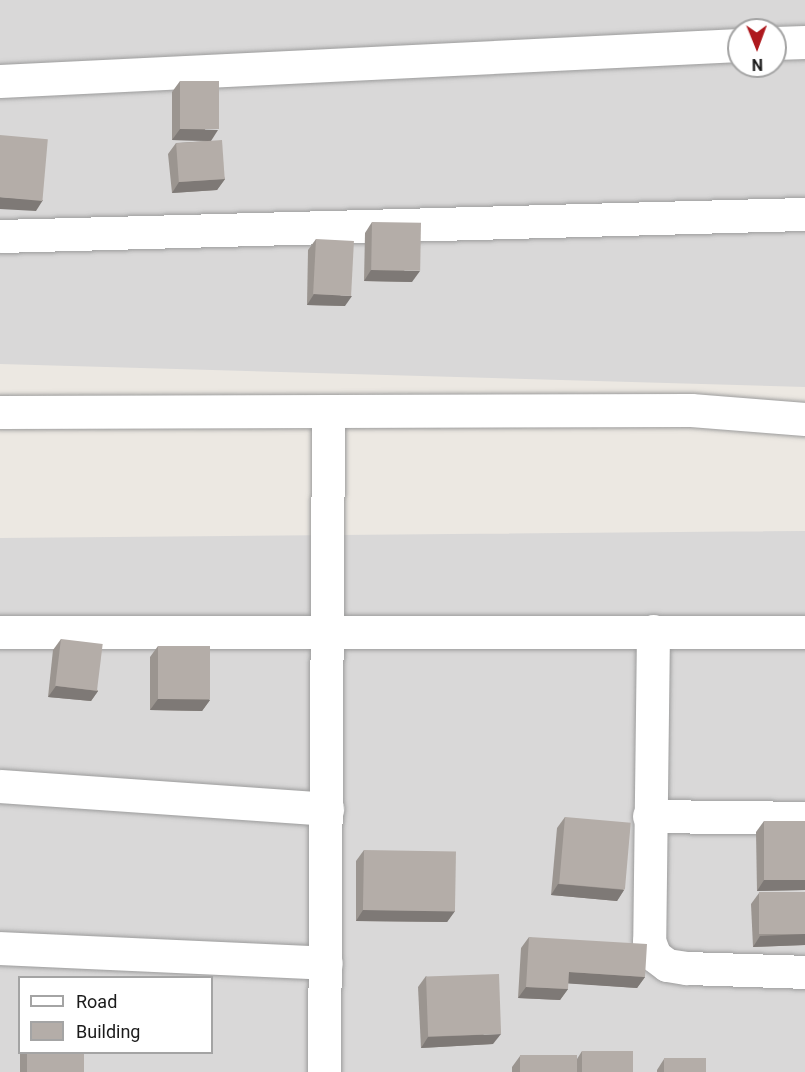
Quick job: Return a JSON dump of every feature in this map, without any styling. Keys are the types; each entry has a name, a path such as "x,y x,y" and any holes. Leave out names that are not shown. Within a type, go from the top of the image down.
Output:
{"street":[{"path":"787,43 805,42"},
{"path":"0,81 727,46"},
{"path":"0,236 805,214"},
{"path":"0,412 328,415 691,410 805,419"},
{"path":"324,1072 328,415"},
{"path":"653,631 649,941 655,956 667,965 687,968 805,972"},
{"path":"0,632 326,636 653,631 805,632"},
{"path":"0,786 327,809"},
{"path":"649,816 805,818"},
{"path":"0,948 326,963"}],"shaded area":[{"path":"0,0 805,0 805,387 0,364"},
{"path":"805,531 805,1072 0,1072 0,538"}],"building":[{"path":"180,81 219,81 219,129 180,129"},
{"path":"0,135 48,139 42,201 0,197"},
{"path":"222,140 225,179 179,182 176,143"},
{"path":"372,222 421,223 420,271 371,270"},
{"path":"316,239 354,241 351,296 313,294"},
{"path":"61,639 103,644 97,691 55,686"},
{"path":"158,646 210,646 210,699 158,699"},
{"path":"565,817 631,823 625,889 559,884"},
{"path":"764,821 805,821 805,880 764,880"},
{"path":"364,850 456,852 455,912 363,910"},
{"path":"759,892 805,892 805,934 759,934"},
{"path":"529,937 647,944 645,977 569,972 568,989 526,987"},
{"path":"499,974 501,1034 428,1037 426,977"},
{"path":"582,1051 633,1051 633,1072 582,1072"},
{"path":"27,1054 84,1054 84,1072 27,1072"},
{"path":"520,1055 577,1055 577,1072 520,1072"},
{"path":"664,1058 706,1058 706,1072 664,1072"}]}
